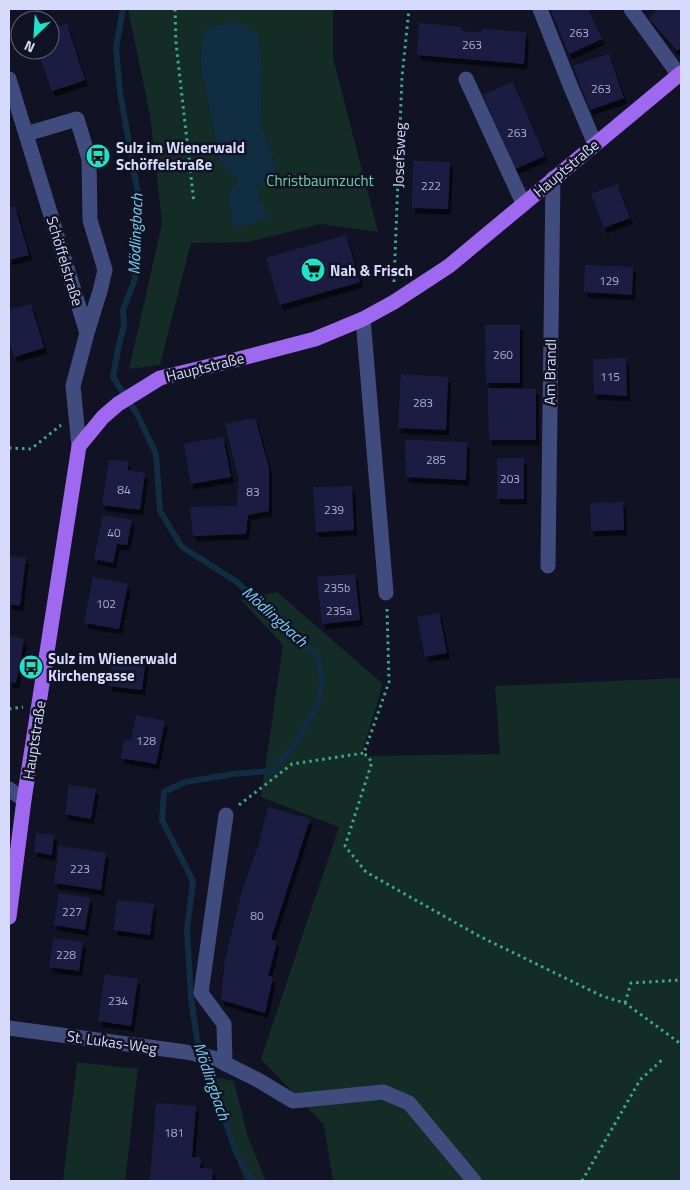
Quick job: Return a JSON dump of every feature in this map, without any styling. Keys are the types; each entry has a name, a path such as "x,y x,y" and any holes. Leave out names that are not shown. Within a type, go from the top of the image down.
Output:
{"main road":[{"name":"Hauptstraße","path":"9,917 24,800 79,446 103,417 118,404 160,378 223,364 315,339 363,319 394,302 448,266 680,74"}],"street":[{"path":"540,9 595,144"},
{"path":"631,9 680,74"},
{"name":"Schöffelstraße","path":"9,79 87,333"},
{"path":"466,79 523,203"},
{"path":"26,134 76,119 90,159 90,220 105,270 73,386 79,446"},
{"name":"Am Brandl","path":"548,566 553,178"},
{"path":"363,319 386,593"},
{"path":"9,789 24,800"},
{"path":"219,1061 224,1024 201,993 226,815"},
{"name":"St. Lukas-Weg","path":"9,1028 186,1052 219,1061 258,1080 292,1101 383,1092 409,1103 474,1181"}],"path":[{"path":"175,9 176,42 194,203"},
{"name":"Josefsweg","path":"394,302 402,77 409,9"},
{"path":"9,448 31,449 75,414"},
{"path":"364,753 389,682 386,593"},
{"path":"226,815 292,764 364,753"},
{"path":"364,753 372,762 345,846 366,872 479,936 602,996 625,1003 681,1044"},
{"path":"625,1003 631,983 681,980"},
{"path":"582,1181 640,1080 663,1059"}],"green space":[{"name":"Christbaumzucht","path":"128,9 333,9 333,58 378,232 321,224 248,242 191,243 160,365 129,369 162,224 150,115","holes":["259,35 262,70 261,122 277,172 256,186 231,220 228,194 238,179 219,160 200,63 202,39"]},
{"path":"277,592 383,684 361,756 500,754 495,686 681,678 681,1181 333,1181 324,1125 261,1059 339,827 261,797 283,645 241,600"},
{"path":"77,1062 138,1069 125,1181 63,1181"},
{"path":"204,1075 234,1081 248,1137 266,1181 245,1181"}],"water":[{"path":"236,21 259,35 262,70 261,122 277,172 256,186 268,218 238,227 231,220 228,194 238,179 219,160 200,63 202,39 208,28"}],"building":[{"path":"556,9 588,9 602,39 569,54 551,11"},
{"path":"659,9 681,9 681,47 677,51 649,19"},
{"path":"419,23 462,27 461,31 482,33 482,29 526,32 524,64 417,55"},
{"path":"67,24 85,80 52,91 41,60 60,60 60,26"},
{"path":"609,54 624,98 590,110 573,66"},
{"path":"513,82 545,156 515,169 483,95"},
{"path":"413,161 450,162 448,209 412,208"},
{"path":"617,184 630,218 604,228 591,194"},
{"path":"15,206 29,255 9,260 9,208"},
{"name":"Nah & Frisch","path":"346,235 360,282 280,305 266,258"},
{"path":"585,265 633,267 632,295 584,292"},
{"path":"31,304 44,348 14,357 9,338 9,310"},
{"path":"485,325 520,325 520,383 486,383"},
{"path":"626,358 627,396 594,394 593,359"},
{"path":"401,374 448,377 446,430 398,428"},
{"path":"488,388 536,389 536,440 489,440"},
{"path":"255,418 269,468 269,511 248,515 246,534 193,536 190,507 237,506 238,476 225,424"},
{"path":"223,437 231,477 191,484 184,444"},
{"path":"405,440 467,442 466,480 406,477"},
{"path":"497,458 524,458 524,499 497,499"},
{"path":"109,460 128,461 128,470 145,473 140,510 102,505"},
{"path":"352,486 354,530 316,532 313,487"},
{"path":"623,502 624,530 591,531 590,503"},
{"path":"103,515 132,520 127,545 117,544 113,563 94,559"},
{"path":"9,556 26,558 20,606 9,604"},
{"path":"355,574 360,620 322,624 317,577"},
{"path":"93,577 128,584 119,629 84,623"},
{"path":"439,613 447,653 425,657 417,617"},
{"path":"9,636 24,639 16,683 9,682"},
{"path":"112,654 146,658 142,690 109,686"},
{"path":"136,715 165,721 156,764 121,758 124,740 131,741"},
{"path":"69,785 96,789 91,819 65,814"},
{"path":"268,807 310,819 271,939 277,942 268,976 273,977 265,1013 221,1000 225,960 242,891 259,844"},
{"path":"36,833 54,835 52,855 34,852"},
{"path":"59,846 106,853 101,890 54,883"},
{"path":"59,893 90,898 85,930 54,925"},
{"path":"117,900 154,904 150,935 114,930"},
{"path":"54,938 83,942 79,971 49,967"},
{"path":"105,974 138,979 131,1026 98,1021"},
{"path":"156,1103 196,1106 192,1157 201,1158 200,1168 213,1169 212,1181 150,1181"}],"waterway":[{"name":"Mödlingbach","path":"123,9 116,48 120,92 138,194 134,225 135,279 123,310 124,325 113,377 137,414 156,454 160,511 182,547 237,582 296,638 316,654 323,682 315,709 298,740 271,771 233,774 185,782 164,792 162,820 193,881 187,929 191,998 197,1039 236,1152 252,1181"}],"place":[{"name":"Sulz im Wienerwald Schöffelstraße","path":"98,156"},
{"name":"Nah & Frisch","path":"313,270"},
{"name":"Sulz im Wienerwald Kirchengasse","path":"31,667"}]}
